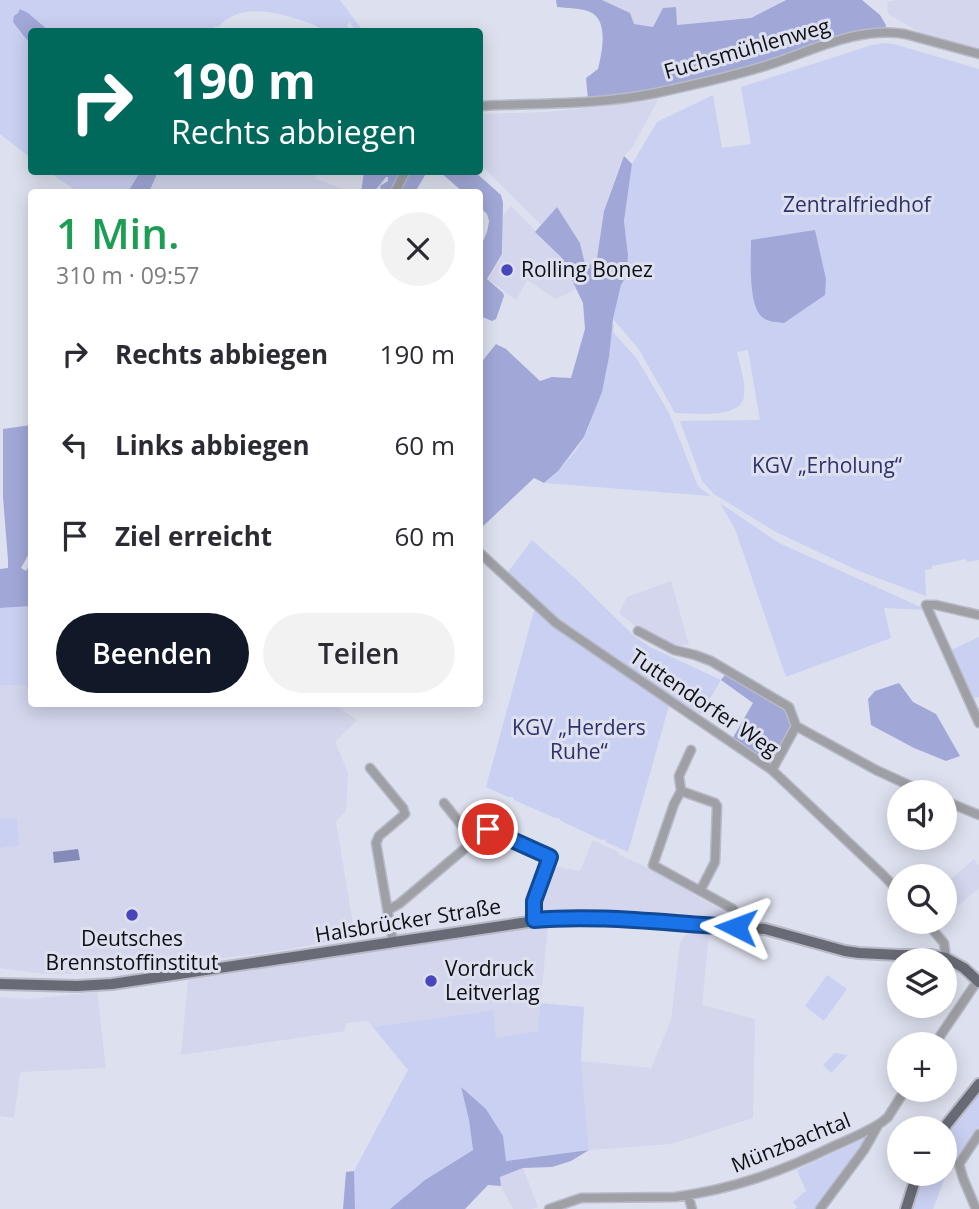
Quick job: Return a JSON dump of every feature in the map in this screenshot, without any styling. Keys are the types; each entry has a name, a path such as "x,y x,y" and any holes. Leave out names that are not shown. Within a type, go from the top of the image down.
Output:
{"main road":[{"name":"Halsbrücker Straße","path":"0,984 112,984 555,918 765,929 845,951 887,955"},
{"path":"957,964 978,980"},
{"path":"953,1116 979,1084"},
{"path":"906,1209 913,1186"}],"street":[{"name":"Fuchsmühlenweg","path":"483,106 541,104 652,94 729,76 842,40 874,33 905,34 979,54"},
{"name":"Tuttendorfer Weg","path":"483,556 556,623 772,770 887,879"},
{"path":"979,615 926,605 979,723"},
{"path":"638,631 674,650 695,654 711,661 789,707 796,726 898,780"},
{"path":"772,770 796,726"},
{"path":"691,750 679,776 681,792 674,804 653,865 733,909 736,927"},
{"path":"370,768 405,814 379,836 376,843 393,942"},
{"path":"681,792 717,806 715,862 700,891"},
{"path":"444,803 474,841"},
{"path":"957,806 979,815"},
{"path":"388,910 399,904 488,829 550,857 534,901 534,920"},
{"path":"943,1032 978,980"},
{"name":"Münzbachtal","path":"549,1209 581,1198 675,1197 732,1187 798,1163 877,1125 888,1117 897,1102"},
{"path":"820,1209 864,1150 877,1125"},
{"path":"976,1209 959,1164 979,1135"},
{"path":"688,1195 692,1209"}],"shaded area":[{"path":"556,0 602,0 630,13 634,24 653,27 663,8 676,7 677,25 751,18 786,0 862,0 880,15 886,25 884,32 714,80 588,100 586,78 598,69 601,54 603,38 600,22 587,11 557,7"},
{"path":"602,0 782,1 751,18 676,25 676,7 653,27 633,24 630,13"},
{"path":"979,0 979,48 923,34 888,14 887,2"},
{"path":"20,9 28,13 46,28 28,28 28,41 13,22"},
{"path":"658,100 633,146 624,156 615,179 604,211 596,266 585,264 580,243 557,207 542,226 483,167 483,114 548,112"},
{"path":"624,156 632,164 624,221 628,255 627,275 621,285 613,319 602,392 584,437 558,471 544,483 534,478 483,526 483,360 496,344 506,349 540,381 552,377 571,378 585,329 583,303 561,257 535,232 557,207 580,243 585,264 596,265 604,211"},
{"path":"138,175 157,175 150,189 130,189"},
{"path":"157,175 315,175 317,179 343,189 150,189"},
{"path":"364,175 400,175 394,189 380,189 380,186 388,181 386,177 376,189 361,189"},
{"path":"408,175 425,175 417,189 402,189"},
{"path":"443,175 478,175 501,195 503,203 502,254 487,279 504,296 496,319 492,321 483,317 483,241 489,221 483,210 483,189 460,189"},
{"path":"511,206 561,257 576,289 556,299 527,280 516,300 488,279 503,254 503,216"},
{"path":"815,230 826,279 825,295 784,323 764,319 754,302 752,292 751,240"},
{"path":"28,425 28,555 21,568 26,571 28,567 28,606 0,608 0,569 8,568 3,497 3,429"},
{"path":"671,581 689,645 671,646 638,628 619,613 627,597"},
{"path":"728,671 789,707 796,726 772,770 731,741 753,703 721,680"},
{"path":"899,683 913,702 936,714 960,756 946,761 914,748 871,725 868,699 875,691"},
{"path":"0,685 28,686 28,707 338,707 357,720 335,742 348,773 346,811 336,821 355,937 279,951 103,973 45,974 0,968"},
{"path":"593,840 662,874 726,913 727,920 669,919 639,914 538,912 536,908 551,866 580,871"},
{"path":"78,849 80,860 54,863 53,852"},
{"path":"974,859 979,866 979,888 957,907 957,874"},
{"path":"548,924 538,1031 496,1038 492,1010 373,1027 368,1021 346,1023 345,1031 181,1055 188,980"},
{"path":"689,933 709,934 702,1005 755,1019 753,1118 671,1144 589,1150 581,1061 651,1068 671,1020 680,943"},
{"path":"97,992 106,1068 20,1072 14,1118 0,1116 0,997 29,999"},
{"path":"461,1087 486,1109 503,1136 506,1161 589,1150 571,1161 552,1167 523,1168 500,1177 501,1186 488,1185 465,1209 390,1209 425,1180 473,1150"},
{"path":"523,1168 538,1207 513,1209 499,1177"},
{"path":"354,1171 355,1209 343,1209 346,1172"}],"green space":[{"path":"0,0 340,0 361,28 353,28 350,22 347,25 348,28 320,28 276,13 251,12 239,14 213,28 28,28 28,156 0,134"},
{"path":"884,43 979,69 979,560 968,562 966,559 925,570 926,596 859,571 776,532 714,494 702,481 680,421 760,420 748,350 737,352 744,385 741,404 734,409 715,414 675,413 638,348 613,319 621,285 627,275 628,255 624,221 632,164 657,122 713,95 722,148 751,144 741,87"},
{"path":"53,175 138,175 130,189 74,189"},
{"path":"609,321 614,326 613,332 637,359 669,413 698,486 710,496 545,483 571,456 587,431 606,370 610,346"},
{"path":"720,503 779,543 927,610 884,608 891,638 786,677 735,529"},
{"path":"532,540 633,635 650,647 721,680 701,714 575,632 505,576"},
{"path":"28,606 28,686 0,685 0,608"},
{"name":"KGV „Herders Ruhe“","path":"535,607 600,658 670,702 628,852 606,842 605,839 602,840 559,818 486,787"},
{"path":"979,637 979,697 973,698 951,650"},
{"path":"17,818 19,845 0,848 0,819"},
{"path":"827,975 847,989 824,1021 805,1006"},
{"path":"540,1003 584,1007 581,1061 589,1150 506,1161 461,1088 473,1150 425,1180 390,1209 355,1209 354,1171 408,1070 373,1027 493,1010 496,1038 538,1031"},
{"path":"835,1053 848,1055 831,1073 823,1065"},
{"path":"979,1093 979,1127 957,1156 957,1120"},
{"path":"866,1138 868,1140 816,1209 795,1209 797,1207 793,1202 806,1191 797,1170"},
{"path":"920,1186 942,1186 933,1209 913,1209"}],"place":[{"name":"Rolling Bonez","path":"507,270"},
{"name":"Deutsches Brennstoffinstitut","path":"132,915"},
{"name":"Vordruck Leitverlag","path":"431,981"}],"route":[{"path":"488,829 550,857 534,901 534,920 605,919 736,927"}],"park label":[{"name":"Zentralfriedhof","path":"857,205"},
{"name":"KGV „Erholung“","path":"827,466"}]}
